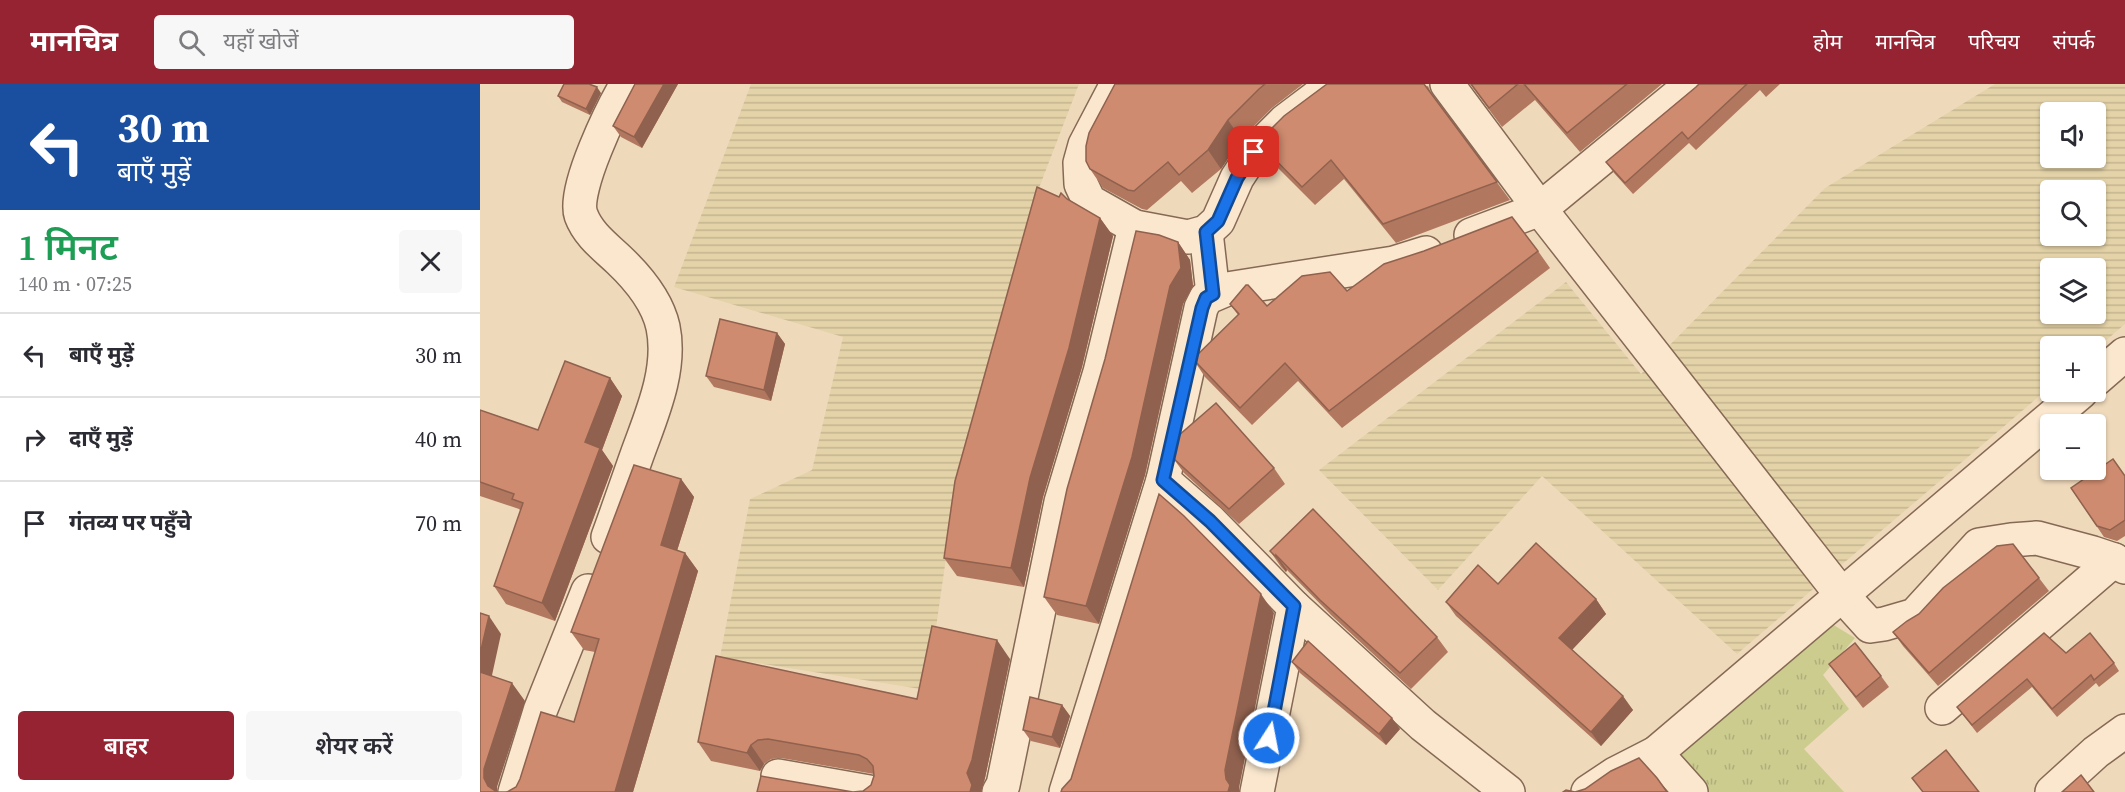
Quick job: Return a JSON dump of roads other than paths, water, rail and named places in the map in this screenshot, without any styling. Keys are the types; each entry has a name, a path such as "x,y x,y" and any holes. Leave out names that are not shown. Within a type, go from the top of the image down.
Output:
{"street":[{"path":"515,792 540,711 597,569 661,382 664,352 663,328 653,301 633,273 589,230 580,212 580,195 585,176 627,84"},
{"path":"1118,84 1085,145 1080,163 1081,184 1089,201 1136,227 1188,237 1206,232 1218,221 1237,178 1254,152 1285,121 1334,84"},
{"path":"1447,84 1540,209 1841,594 1869,626 1915,615 1979,545 2037,538 2119,564"},
{"path":"1066,792 1163,480 1206,298 1227,289 1394,263 1540,209 1692,84"},
{"path":"999,792 1003,785 1061,502 1100,372 1136,227"},
{"path":"1206,232 1213,294"},
{"path":"2106,370 2125,354"},
{"path":"1588,792 1615,774 1656,753 2069,402"},
{"path":"1163,480 1210,521 1294,606 1422,725 1508,792"},
{"path":"1942,708 2119,564"},
{"path":"1257,792 1294,606"},
{"path":"2052,792 2096,752 2125,731"},
{"path":"1656,753 1691,792"},
{"path":"778,776 869,792"}]}
